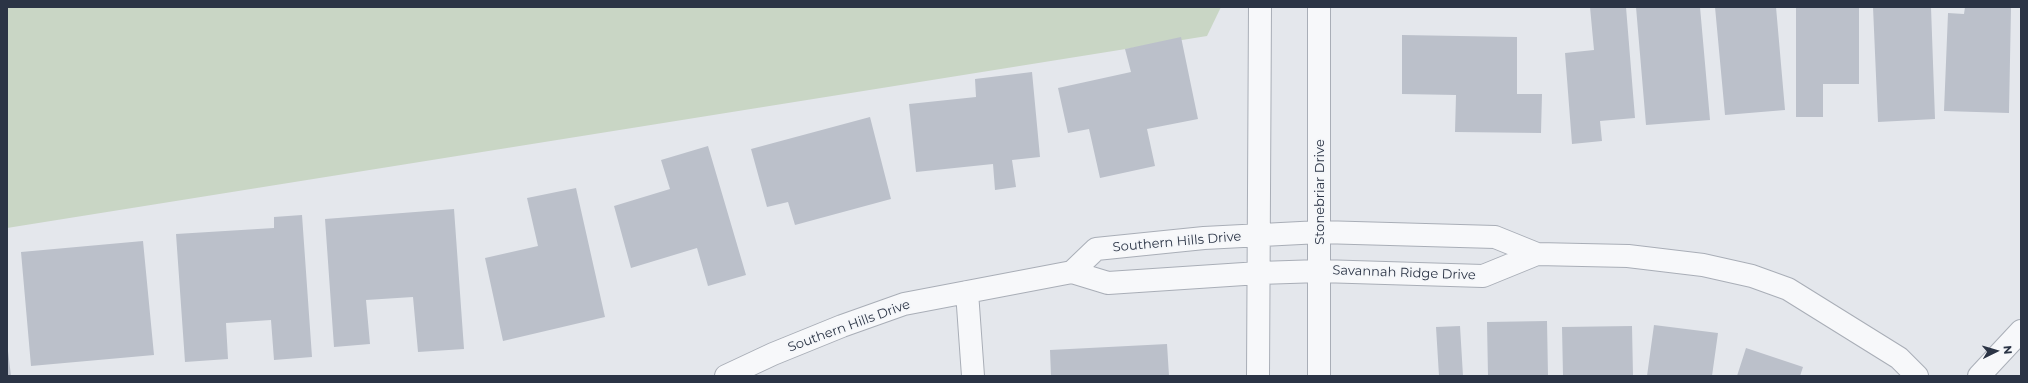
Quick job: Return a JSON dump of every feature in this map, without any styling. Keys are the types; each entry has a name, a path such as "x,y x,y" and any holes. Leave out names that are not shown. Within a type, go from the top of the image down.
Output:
{"street":[{"path":"1258,376 1260,7"},
{"name":"Stonebriar Drive","path":"1319,7 1319,376"},
{"name":"Savannah Ridge Drive","path":"1290,233 1320,232 1495,237 1537,254 1628,256 1704,265 1752,276 1788,289 1899,358 1917,376"},
{"name":"Southern Hills Drive","path":"1072,272 1096,249 1204,238 1290,233"},
{"name":"Savannah Ridge Drive","path":"1290,272 1320,271 1483,276 1537,254"},
{"name":"Southern Hills Drive","path":"726,376 773,354 842,326 904,304 1072,272 1108,284 1259,272 1290,272"},
{"path":"968,292 973,376"},
{"path":"1979,376 2021,331"}],"green space":[{"path":"7,7 1221,7 1207,36 7,228"}],"building":[{"path":"1590,7 1626,7 1635,118 1600,121 1602,141 1572,144 1565,53 1594,50"},
{"path":"1636,7 1700,7 1710,120 1646,125"},
{"path":"1715,7 1776,7 1785,110 1725,115"},
{"path":"1796,7 1859,7 1859,84 1823,84 1823,117 1796,117"},
{"path":"1873,7 1931,7 1935,119 1878,122"},
{"path":"1965,7 2011,7 2009,113 1944,111 1948,13 1964,14"},
{"path":"1402,35 1517,37 1517,94 1542,94 1541,133 1455,132 1456,95 1402,94"},
{"path":"1181,37 1198,119 1147,129 1155,166 1100,178 1089,129 1068,133 1058,88 1131,72 1125,49"},
{"path":"1032,72 1040,157 1012,160 1016,187 995,190 993,164 916,172 909,104 976,97 975,79"},
{"path":"870,117 891,199 795,225 788,202 767,207 751,149"},
{"path":"708,146 746,275 708,286 697,248 631,268 614,206 670,189 661,160"},
{"path":"576,188 605,317 503,341 485,258 538,246 527,198"},
{"path":"454,209 464,349 418,352 413,297 366,300 370,344 334,347 325,219"},
{"path":"302,215 312,357 274,360 271,320 226,323 228,359 185,362 176,234 274,228 274,217"},
{"path":"143,241 154,355 31,366 21,252"},
{"path":"1547,321 1548,376 1488,376 1487,322"},
{"path":"1654,325 1718,333 1712,376 1647,376"},
{"path":"1460,326 1463,376 1439,376 1436,327"},
{"path":"1632,326 1633,376 1563,376 1562,327"},
{"path":"1167,344 1169,376 1051,376 1050,350"},
{"path":"1746,348 1803,367 1800,376 1737,376"},
{"path":"8,351 11,376 7,376"}]}
